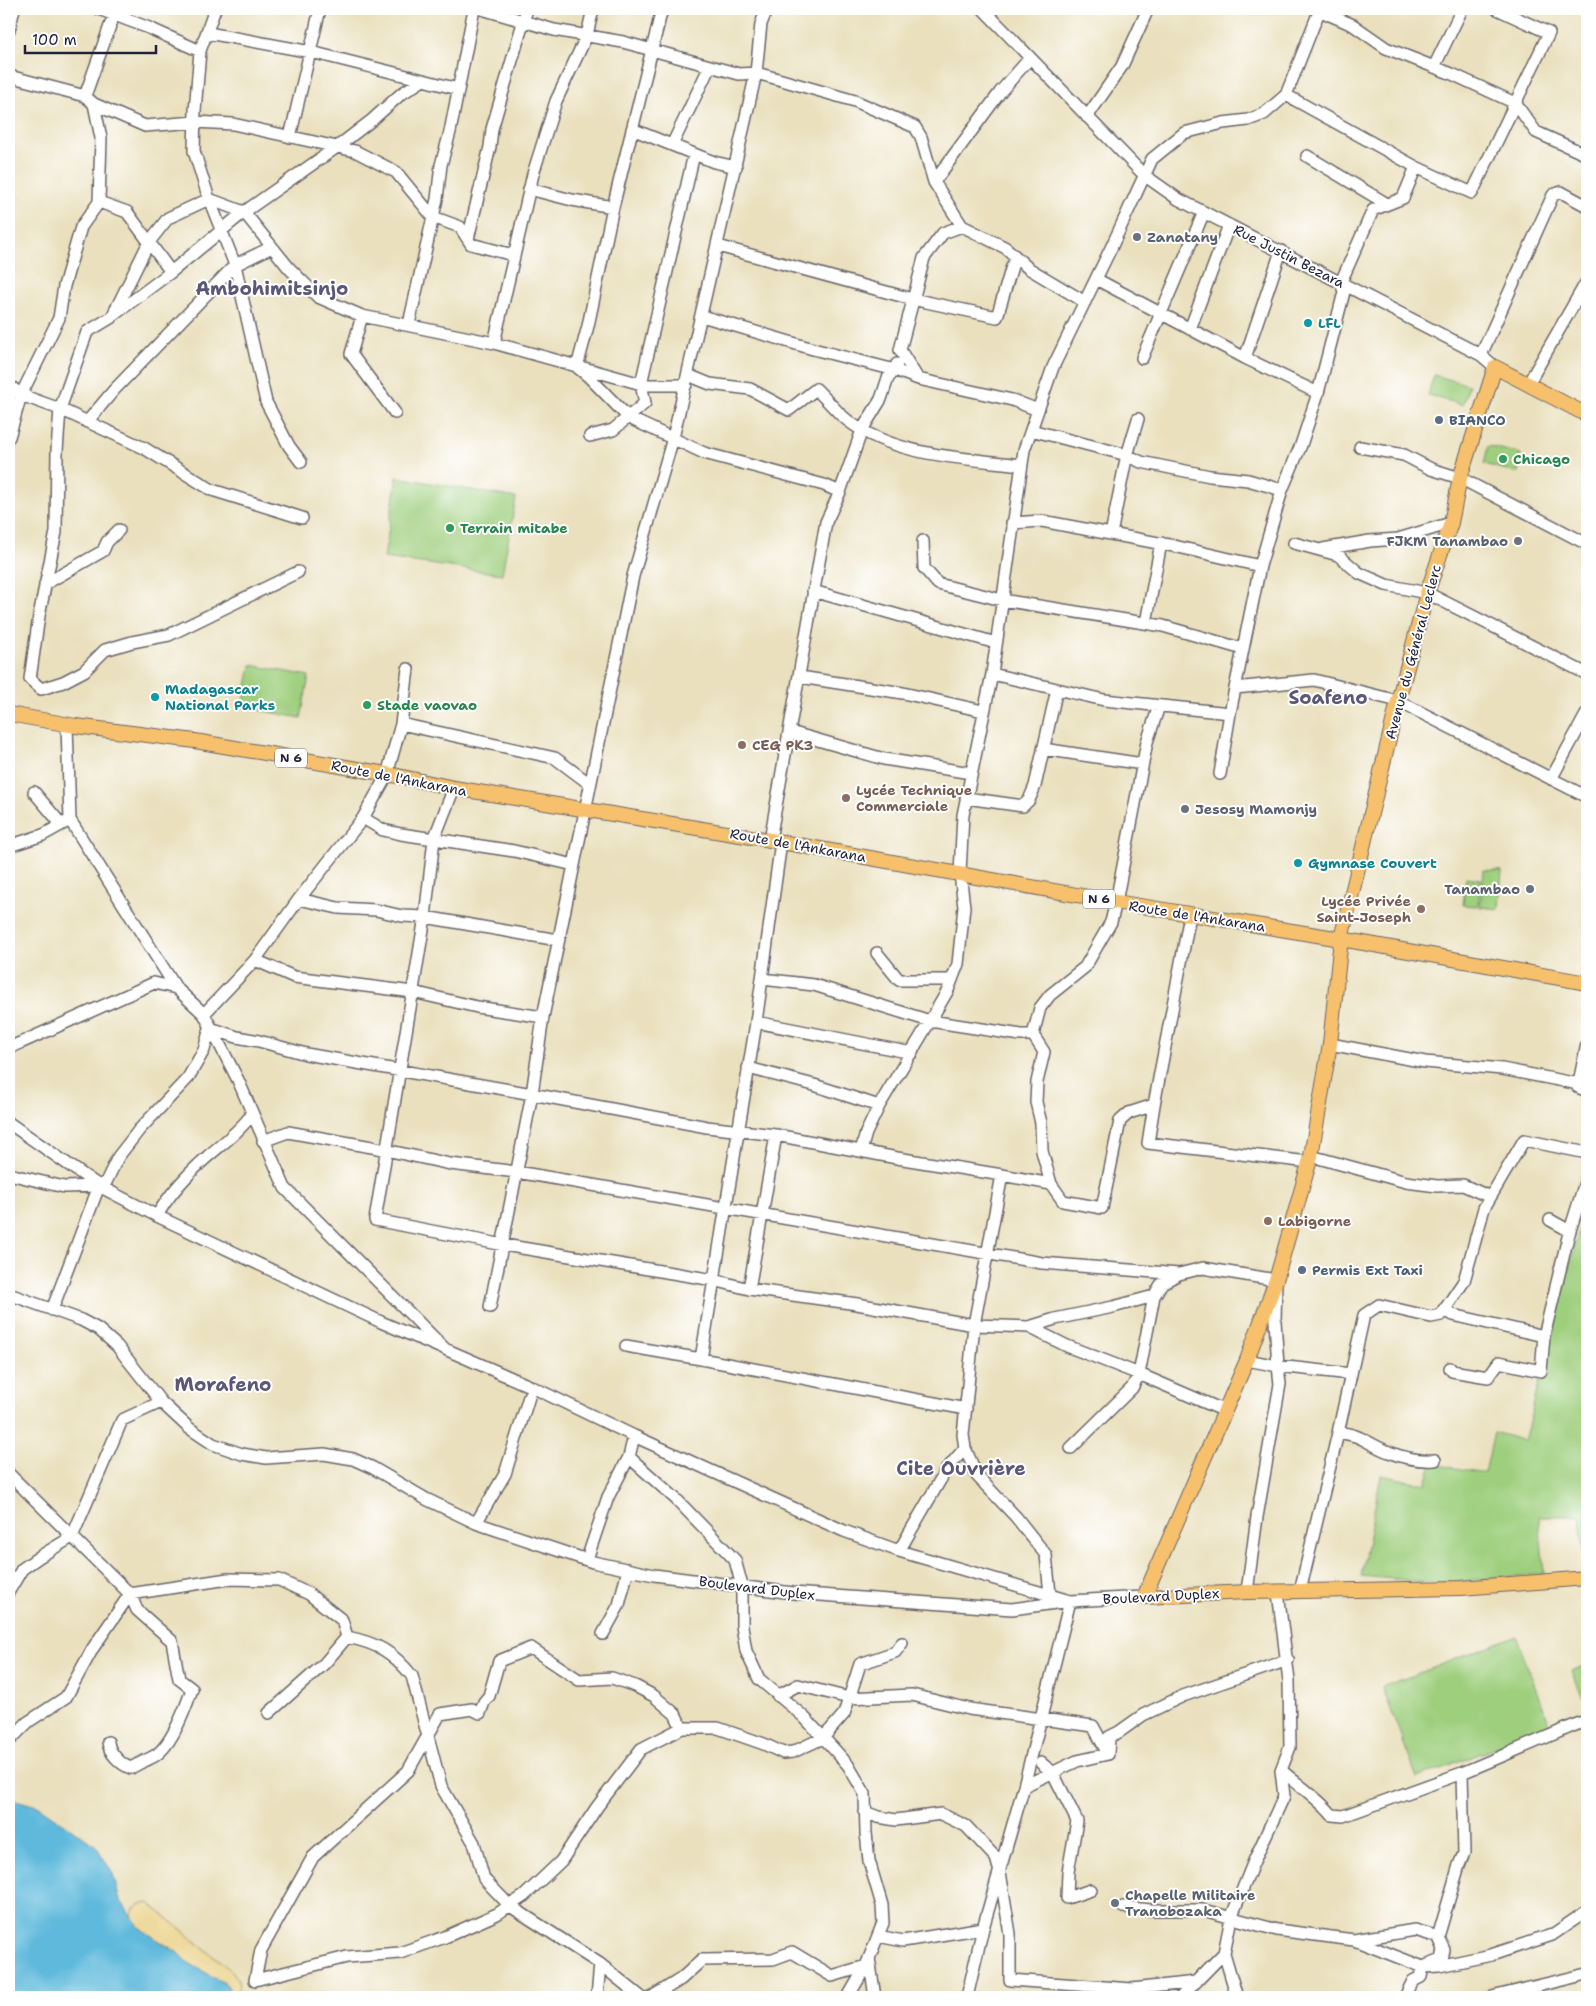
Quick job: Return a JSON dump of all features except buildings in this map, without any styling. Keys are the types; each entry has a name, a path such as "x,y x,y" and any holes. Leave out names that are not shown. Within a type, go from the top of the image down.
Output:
{"main road":[{"name":"Rue Justin Bezara","path":"1495,367 1587,415"},
{"name":"Avenue du Général Leclerc","path":"1144,1597 1247,1360 1276,1280 1310,1159 1330,1044 1341,939 1398,702 1427,593 1451,523 1460,478 1495,367"},
{"name":"Route de l'Ankarana","path":"9,714 67,725 195,741 454,788 776,841 1587,983"},
{"name":"Boulevard Duplex","path":"1144,1597 1247,1592 1461,1588 1587,1578"}],"street":[{"path":"9,30 14,9"},
{"path":"99,9 115,12 200,51"},
{"path":"215,9 200,51 194,151 209,199 235,265 266,402 289,446 301,462"},
{"path":"290,137 320,9"},
{"path":"409,324 433,217 441,165 450,132 474,9"},
{"path":"482,9 526,15 554,30 587,35 652,50 739,74 756,73 856,102 915,127 921,137 934,182 962,226 1006,248 1028,268 1085,302"},
{"path":"494,343 529,189 556,101 587,35 593,9"},
{"path":"577,367 588,326 613,207 662,9"},
{"path":"490,1307 504,1245 532,1094 543,1017 558,940 633,576 673,438 687,380 736,167 756,73 761,24 767,9"},
{"name":"Rue Justin Bezara","path":"983,9 1144,176 1178,199 1481,355 1495,367"},
{"path":"1087,117 1122,66 1148,9"},
{"path":"1434,67 1462,9"},
{"path":"1286,95 1416,166 1472,193 1549,33 1497,9"},
{"path":"861,1151 866,1133 879,1106 930,1022 958,964 964,907 960,873 963,815 992,674 1012,523 1024,450 1053,367 1152,159 1184,134 1223,123 1248,120 1264,114 1286,95 1318,10 1353,25 1386,48 1515,103 1536,132 1587,155"},
{"path":"84,96 115,12"},
{"path":"468,239 490,147 492,129 526,15"},
{"path":"208,33 311,52 458,89"},
{"path":"934,182 1001,91 1030,58"},
{"path":"672,145 710,66"},
{"path":"9,76 84,96 94,104 145,126 195,122 233,124 355,151 396,172 433,217 460,227 471,244 513,255"},
{"path":"298,572 169,635 132,642 105,650 84,671 63,682 41,689 30,679 45,584 56,532 57,451 60,409 87,332 112,317 171,272 221,229 337,147 402,94 424,80"},
{"path":"9,437 21,395 59,318 64,286 81,227 100,202 101,138 94,104"},
{"path":"632,129 714,162 736,167"},
{"path":"590,436 613,430 645,403 641,384 694,154"},
{"path":"1307,156 1387,204"},
{"path":"1220,774 1230,713 1260,566 1282,490 1301,445 1318,393 1344,292 1341,282 1373,210 1404,198 1416,166"},
{"path":"529,189 572,200 613,207"},
{"path":"1481,355 1553,195 1561,192 1587,206"},
{"path":"112,317 149,242 168,218 209,199 244,212 289,268 318,297 362,316 409,324 494,343 641,384 687,380 750,389 789,410 816,389 841,415 862,430 895,445 930,453 1021,465"},
{"path":"100,202 127,212 171,272"},
{"path":"1142,358 1204,212"},
{"path":"1190,328 1229,225"},
{"path":"701,1359 756,1022 790,732 826,522 840,492 862,430 881,399 888,378 895,370 924,258 943,233 962,226"},
{"path":"718,246 912,299 997,317 1012,266 1017,258"},
{"path":"87,422 114,390 235,265 272,247"},
{"path":"1245,358 1281,251"},
{"path":"1096,279 1245,358 1318,393"},
{"path":"1528,384 1587,281"},
{"path":"362,316 350,354 395,413"},
{"path":"702,316 813,349 895,370 918,379 1012,400 1038,410"},
{"path":"900,350 918,379"},
{"path":"577,367 629,418 704,453 824,485 840,492"},
{"path":"9,386 21,395 60,409 144,448 212,490 302,518"},
{"path":"1111,534 1127,455 1138,419"},
{"path":"1031,430 1127,455 1141,462 1210,476 1248,480 1282,490"},
{"path":"1360,447 1404,454 1431,469 1460,478 1587,544"},
{"path":"1012,523 1042,521 1160,543 1260,566"},
{"path":"1321,550 1370,541 1398,539 1451,523"},
{"path":"45,584 103,551 107,542 119,530"},
{"path":"923,541 924,568 938,584 1002,600 1146,624 1243,649"},
{"path":"1146,624 1160,543"},
{"path":"1294,543 1338,555 1359,572 1386,585 1427,593 1587,674"},
{"path":"813,591 996,643"},
{"path":"204,1014 255,960 363,818 387,775 401,724 408,669"},
{"path":"992,674 1104,700 1230,713"},
{"path":"800,677 903,693 983,711"},
{"path":"1235,688 1314,680 1398,702 1587,797"},
{"path":"966,798 1023,806 1029,800 1035,786 1057,689"},
{"path":"1154,1106 1129,1113 1120,1121 1102,1208 1063,1201 1051,1184 1042,1151 1041,1124 1036,1102 1037,1082 1044,1052 1033,1035 1040,1008 1050,995 1085,967 1111,922 1147,742 1159,706"},
{"path":"1551,779 1587,712"},
{"path":"401,724 555,758 590,784"},
{"path":"66,822 67,725"},
{"path":"790,732 884,759 971,773"},
{"path":"1043,749 1143,764"},
{"path":"454,788 434,839 425,917 385,1150 375,1220 504,1245 714,1280 749,1289 857,1304 974,1326 1028,1327 1113,1308 1154,1296"},
{"path":"34,792 66,822 176,988 204,1014 238,1080 284,1188 445,1350"},
{"path":"363,818 384,830 514,851 574,865"},
{"path":"9,846 43,835 66,822"},
{"path":"299,900 338,908 376,910 402,916 425,917 558,940"},
{"path":"1190,914 1148,1143 1310,1159 1406,1182 1437,1186 1463,1185 1490,1197"},
{"path":"878,953 899,980 951,980"},
{"path":"255,960 294,976 412,992 477,1007 543,1017"},
{"path":"762,978 814,985 930,1022 1021,1035 1033,1035"},
{"path":"9,1048 154,983 176,988"},
{"path":"756,1022 912,1053"},
{"path":"210,1028 237,1037 306,1054 707,1127 776,1135 1051,1184"},
{"path":"9,1174 64,1187 100,1186 106,1182 118,1157 139,1130 188,1078 204,1050 210,1028"},
{"path":"1330,1044 1426,1062 1502,1069 1583,1088 1587,1044"},
{"path":"748,1068 814,1085 879,1106"},
{"path":"157,1216 162,1207 190,1174 245,1124 252,1114"},
{"path":"9,1123 100,1186 157,1216 381,1322 532,1387 634,1436 844,1531 899,1551 1070,1601 1024,1786 984,1928 967,1997"},
{"path":"263,1141 288,1132 450,1164 517,1172 988,1254 1042,1262 1179,1274"},
{"path":"749,1289 776,1135"},
{"path":"1300,1591 1364,1315 1379,1305 1431,1316 1440,1316 1464,1281 1482,1212 1524,1140 1587,1153"},
{"path":"1002,1175 974,1326 963,1435 964,1448 977,1476 1023,1524 1046,1556 1050,1594"},
{"path":"1450,1368 1452,1371 1488,1377 1499,1362 1540,1371 1544,1336 1570,1231 1587,1176"},
{"path":"52,1310 100,1186"},
{"path":"1550,1220 1570,1231"},
{"path":"1071,1448 1128,1393 1139,1374 1154,1296 1162,1283 1179,1274 1203,1268 1276,1280 1276,1321 1280,1384 1257,1517 1247,1592"},
{"name":"Boulevard Duplex","path":"9,1294 81,1320 98,1329 117,1346 160,1402 189,1428 212,1444 242,1454 266,1458 324,1454 353,1459 373,1468 426,1500 476,1524 586,1559 654,1575 793,1593 1012,1609 1070,1601 1144,1597"},
{"path":"1444,1309 1453,1315 1544,1336"},
{"path":"1028,1327 1067,1346 1225,1411"},
{"path":"626,1346 966,1409"},
{"path":"1247,1360 1278,1366 1351,1374"},
{"path":"476,1524 505,1474 532,1387"},
{"path":"9,1592 22,1569 72,1537 122,1420 160,1402"},
{"path":"1338,1433 1351,1433 1388,1452 1408,1459 1435,1460"},
{"path":"586,1559 608,1497 629,1457 634,1436"},
{"path":"899,1551 946,1470 964,1448"},
{"path":"629,1457 677,1500 735,1560 742,1586 742,1626 746,1651 759,1679 803,1716 848,1765 865,1794 869,1861 882,1905 883,1923 867,1962 848,1997"},
{"path":"9,1474 130,1594 137,1610 172,1640 179,1678 192,1689 186,1707 169,1740 157,1754 131,1768 124,1766 108,1742"},
{"path":"603,1634 618,1605 628,1569"},
{"path":"9,1741 28,1722 66,1697 93,1648 130,1594 228,1579 279,1580 309,1594 342,1620 348,1636"},
{"path":"1237,1997 1224,1953 1231,1918 1254,1861 1284,1796 1282,1770 1290,1747 1288,1660 1278,1592"},
{"path":"269,1714 324,1664 348,1636"},
{"path":"348,1636 368,1641 386,1650 402,1663 412,1676 441,1786 474,1843 484,1879 510,1906 600,1964 642,1997"},
{"path":"682,1728 674,1714 654,1696 612,1678 578,1680 531,1648 499,1661 489,1696 484,1702 480,1713 472,1709 440,1714 408,1771 313,1857 261,1950 255,1980 347,1957 400,1953 445,1937 496,1914 524,1896 561,1861 597,1807 641,1749 682,1728 718,1728 783,1753 793,1752 823,1738 844,1714 860,1664 895,1652 902,1643"},
{"path":"1108,1754 1109,1737 1143,1715 1183,1696 1288,1660"},
{"path":"778,1696 798,1685 849,1698 912,1695 968,1709 1093,1726 1108,1754"},
{"path":"1282,1770 1308,1794 1323,1804 1332,1815 1343,1816 1462,1773 1587,1720"},
{"path":"1024,1786 1078,1761 1108,1754"},
{"path":"1041,1763 1053,1773 1077,1821 1068,1872 1067,1898 1091,1890"},
{"path":"1423,1967 1442,1960 1444,1950 1438,1937 1464,1853 1462,1773"},
{"path":"865,1812 878,1817 896,1820 941,1814 966,1826 996,1858 1010,1934 1010,1980 1132,1989 1196,1982"},
{"path":"1123,1907 1149,1910 1203,1910 1277,1930 1354,1940 1423,1967 1438,1966 1491,1955 1552,1935 1587,1911"},
{"path":"878,1936 903,1941 984,1928"},
{"path":"1354,1940 1415,1930 1438,1937"},
{"path":"652,1997 681,1979 702,1960 773,1959 792,1952 832,1976 867,1962"},
{"path":"1181,1997 1224,1953"},
{"path":"867,1962 875,1997"},
{"path":"597,1997 600,1964"},
{"path":"1406,1997 1413,1981 1421,1977 1423,1967"},
{"path":"1492,1997 1587,1974"}],"green space":[{"path":"1434,375 1469,385 1463,405 1428,395"},
{"name":"Chicago","path":"1488,446 1521,454 1518,473 1484,464"},
{"name":"Terrain mitabe","path":"397,477 516,498 502,574 384,558"},
{"path":"251,665 309,676 301,718 243,707"},
{"path":"1484,870 1502,871 1499,909 1480,907"},
{"path":"1466,877 1481,879 1478,906 1463,905"},
{"path":"1587,1199 1587,1569 1585,1570 1580,1516 1539,1516 1544,1574 1437,1583 1361,1576 1381,1475 1426,1484 1432,1464 1485,1473 1494,1432 1524,1441"},
{"path":"1516,1636 1550,1727 1417,1778 1382,1687"},
{"path":"1587,1665 1587,1696 1582,1698 1571,1671"}],"sand":[{"path":"149,1903 233,1972 239,1984 234,1997 227,1985 187,1962 178,1953 141,1929 131,1916 134,1908 141,1904"}],"water":[{"path":"9,1798 40,1807 96,1846 113,1874 120,1900 141,1929 178,1953 187,1962 227,1985 233,1997 9,1997"}],"place":[{"name":"Zanatany","path":"1137,237"},
{"name":"LFL","path":"1308,323"},
{"name":"BIANCO","path":"1439,420"},
{"name":"Chicago","path":"1503,459"},
{"name":"Terrain mitabe","path":"450,528"},
{"name":"FJKM Tanambao","path":"1518,541"},
{"name":"Madagascar National Parks","path":"155,697"},
{"name":"Stade vaovao","path":"367,705"},
{"name":"CEG PK3","path":"742,745"},
{"name":"Lycée Technique Commerciale","path":"846,798"},
{"name":"Jesosy Mamonjy","path":"1185,809"},
{"name":"Gymnase Couvert","path":"1298,863"},
{"name":"Tanambao","path":"1530,889"},
{"name":"Lycée Privée Saint-Joseph","path":"1421,909"},
{"name":"Labigorne","path":"1268,1221"},
{"name":"Permis Ext Taxi","path":"1302,1270"},
{"name":"Chapelle Militaire Tranobozaka","path":"1115,1903"}],"district":[{"name":"Ambohimitsinjo","path":"272,288"},
{"name":"Soafeno","path":"1328,697"},
{"name":"Morafeno","path":"223,1384"},
{"name":"Cite Ouvrière","path":"961,1468"}]}
